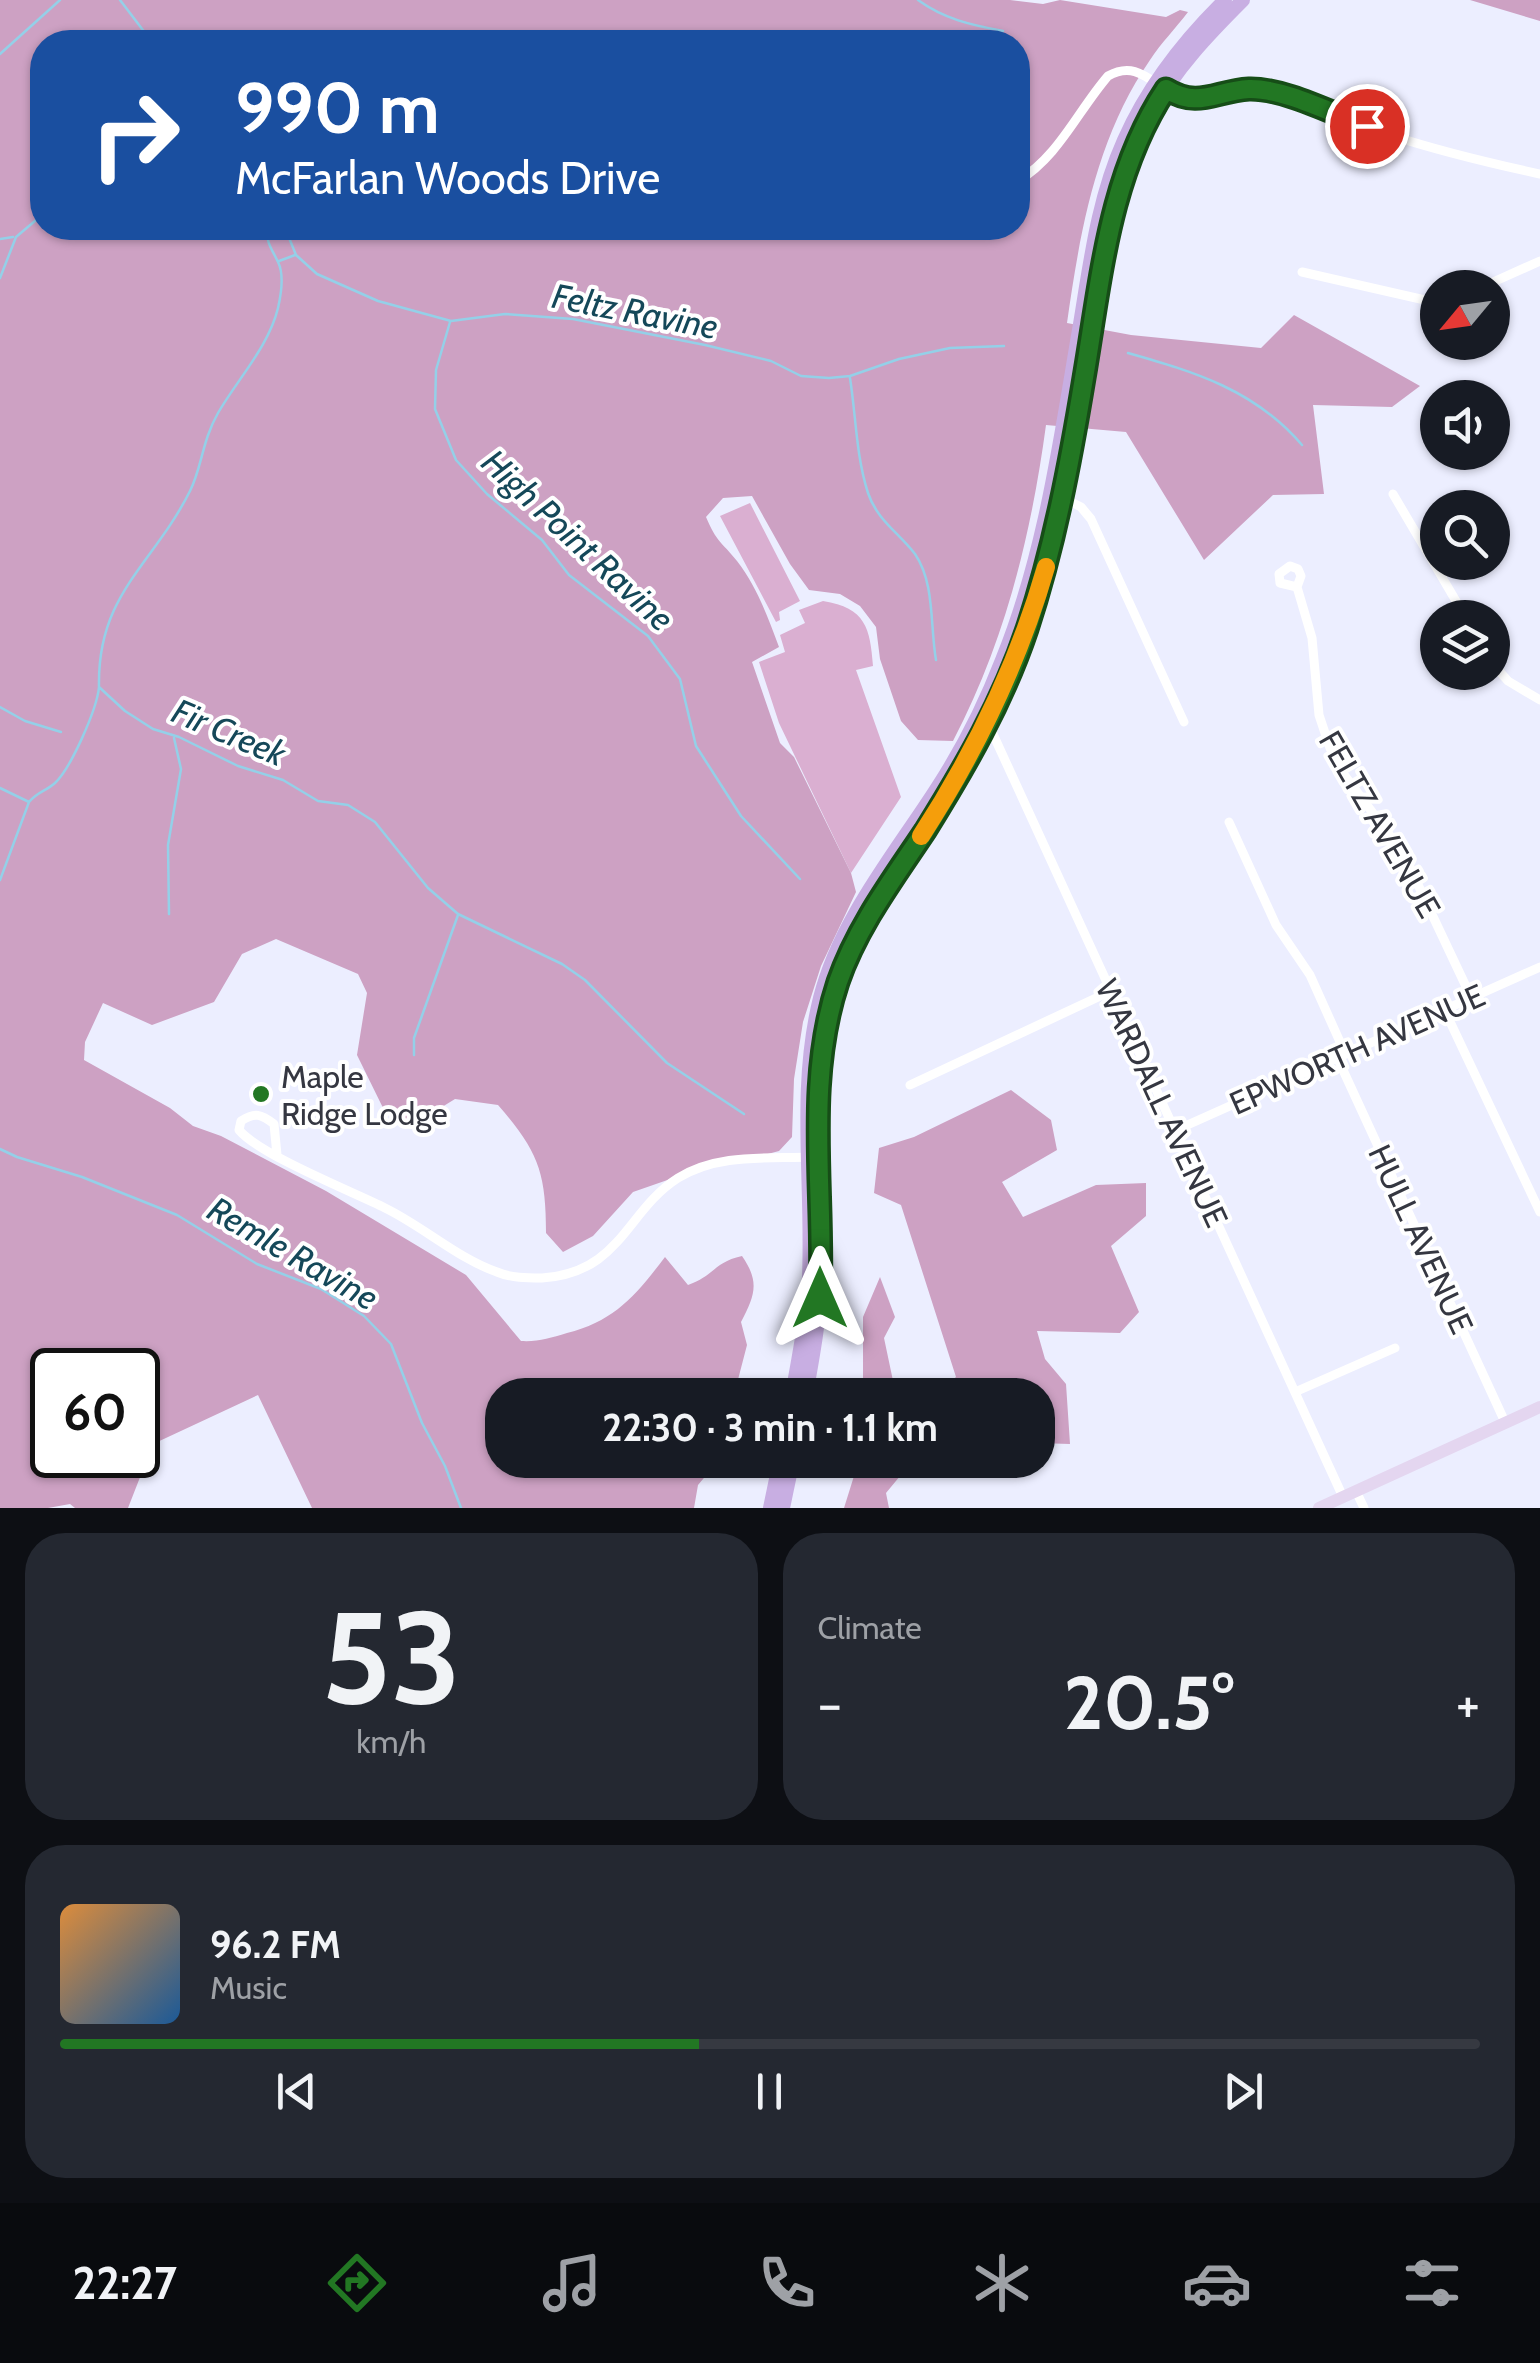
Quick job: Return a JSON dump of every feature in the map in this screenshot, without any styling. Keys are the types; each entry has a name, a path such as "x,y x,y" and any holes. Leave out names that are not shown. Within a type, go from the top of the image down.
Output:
{"main road":[{"path":"809,1378 818,1326 813,1157 806,1098 810,1045 822,992 840,941 865,896 984,716 1057,495 1098,217 1125,137 1161,85 1183,44 1225,0"},
{"path":"1161,85 1243,0"},
{"path":"795,1378 806,1320 813,1157"},
{"path":"770,1508 776,1478"},
{"path":"783,1508 790,1478"}],"street":[{"path":"1030,174 1056,149 1108,76 1130,69 1185,99 1238,90 1272,91 1441,151 1540,174"},
{"path":"1510,274 1540,260"},
{"path":"1302,272 1420,299"},
{"path":"1393,494 1455,600"},
{"path":"1057,495 1081,507 1090,519 1184,722"},
{"name":"FELTZ AVENUE","path":"1297,587 1308,619 1319,714 1330,748 1345,776 1403,852 1471,997"},
{"path":"1510,682 1540,700"},
{"name":"WARDALL AVENUE","path":"984,716 1296,1392 1350,1494 1364,1508"},
{"name":"HULL AVENUE","path":"1230,822 1276,925 1310,975 1341,1055 1505,1422"},
{"name":"EPWORTH AVENUE","path":"1174,1131 1540,967"},
{"path":"910,1085 1111,991"},
{"path":"1444,1009 1540,1212"},
{"path":"277,1155 274,1124 262,1115 251,1114 241,1121 239,1130 246,1138 277,1155 416,1223 471,1260 499,1273 527,1278 558,1277 587,1266 613,1248 676,1180 702,1166 753,1158 813,1157"},
{"path":"1296,1392 1395,1348"},
{"path":"1319,1508 1540,1406"}],"shaded area":[{"path":"0,0 1010,0 1043,4 1060,0 1166,17 1180,10 1188,12 1131,90 1103,153 1085,220 1067,323 1131,335 1261,348 1294,315 1420,386 1392,407 1313,405 1324,494 1273,495 1204,560 1126,432 1046,425 1013,587 987,665 953,741 918,740 901,721 880,659 876,627 860,606 840,594 809,590 752,496 723,498 706,517 716,537 750,581 771,625 779,647 752,662 780,743 794,757 851,873 856,892 821,966 803,1022 794,1079 792,1137 779,1151 722,1161 633,1192 593,1236 563,1252 546,1233 537,1163 498,1105 455,1099 416,1123 386,1114 357,1055 367,993 358,974 276,939 242,954 214,1002 152,1025 103,1003 85,1042 84,1060 170,1108 193,1126 221,1136 326,1191 466,1275 521,1341 584,1328 611,1314 634,1295 665,1257 688,1285 742,1256 754,1289 741,1322 747,1345 738,1378 485,1378 485,1478 704,1478 698,1485 694,1508 312,1508 258,1395 160,1441 160,1348 30,1348 30,1478 140,1478 128,1508 75,1508 70,1504 0,1508"},
{"path":"1470,0 1540,0 1540,21"},
{"path":"750,503 800,601 779,612 780,620 776,622 720,516"},
{"path":"823,601 849,609 867,631 873,666 856,670 901,797 851,873 779,723 759,662 785,652 780,635 805,623 799,610"},
{"path":"1011,1090 1051,1120 1057,1150 1002,1182 1023,1217 1096,1185 1146,1183 1146,1216 1111,1246 1139,1312 1120,1333 1037,1331 1045,1359 1066,1384 1070,1444 1055,1444 1055,1378 955,1378 901,1205 874,1193 879,1148 914,1137"},
{"path":"880,1277 895,1317 884,1338 892,1378 863,1378 863,1317"},
{"path":"853,1478 898,1478 886,1493 889,1508 844,1508"}],"waterway":[{"path":"0,54 60,0"},
{"name":"Fir Creek","path":"120,0 143,30"},
{"path":"918,0 958,20 998,30"},
{"path":"0,278 16,237 30,225"},
{"path":"0,239 13,237"},
{"name":"Fir Creek","path":"268,240 281,278 274,322 213,423 190,491 117,604 101,655 99,687 153,729 179,737 238,766 283,780 318,801 348,805 375,822 428,888 458,914 562,964 585,980 667,1063 744,1114"},
{"name":"Feltz Ravine","path":"290,240 296,255 317,274 378,301 451,321 505,314 573,319 771,361 801,376 850,376 899,359 950,348 1004,346"},
{"path":"279,261 295,255"},
{"name":"High Point Ravine","path":"450,322 436,370 435,409 456,460 487,494 542,540 569,575 648,636 680,679 696,746 741,816 800,879"},
{"path":"1128,353 1200,376 1244,397 1284,426 1302,445"},
{"path":"850,378 868,493 877,511 921,565 929,591 936,660"},
{"name":"Remle Ravine","path":"0,880 29,802 55,783 68,765 88,723 99,687"},
{"path":"0,707 25,721 61,732"},
{"path":"169,914 168,845 181,769 174,738"},
{"path":"0,788 29,802"},
{"path":"414,1055 414,1038 458,915"},
{"name":"Remle Ravine","path":"0,1149 177,1215 257,1264 321,1289 364,1316 391,1344 461,1508"}],"slow traffic":[{"path":"921,836 988,723 1026,633 1046,567"}],"place":[{"name":"Maple Ridge Lodge","path":"261,1094"}],"route":[{"path":"820,1298 819,1096 822,1058 838,982 871,912 946,798 988,723 1026,633 1058,524 1114,204 1138,141 1166,89 1196,100 1238,90 1272,91 1367,126"}]}
